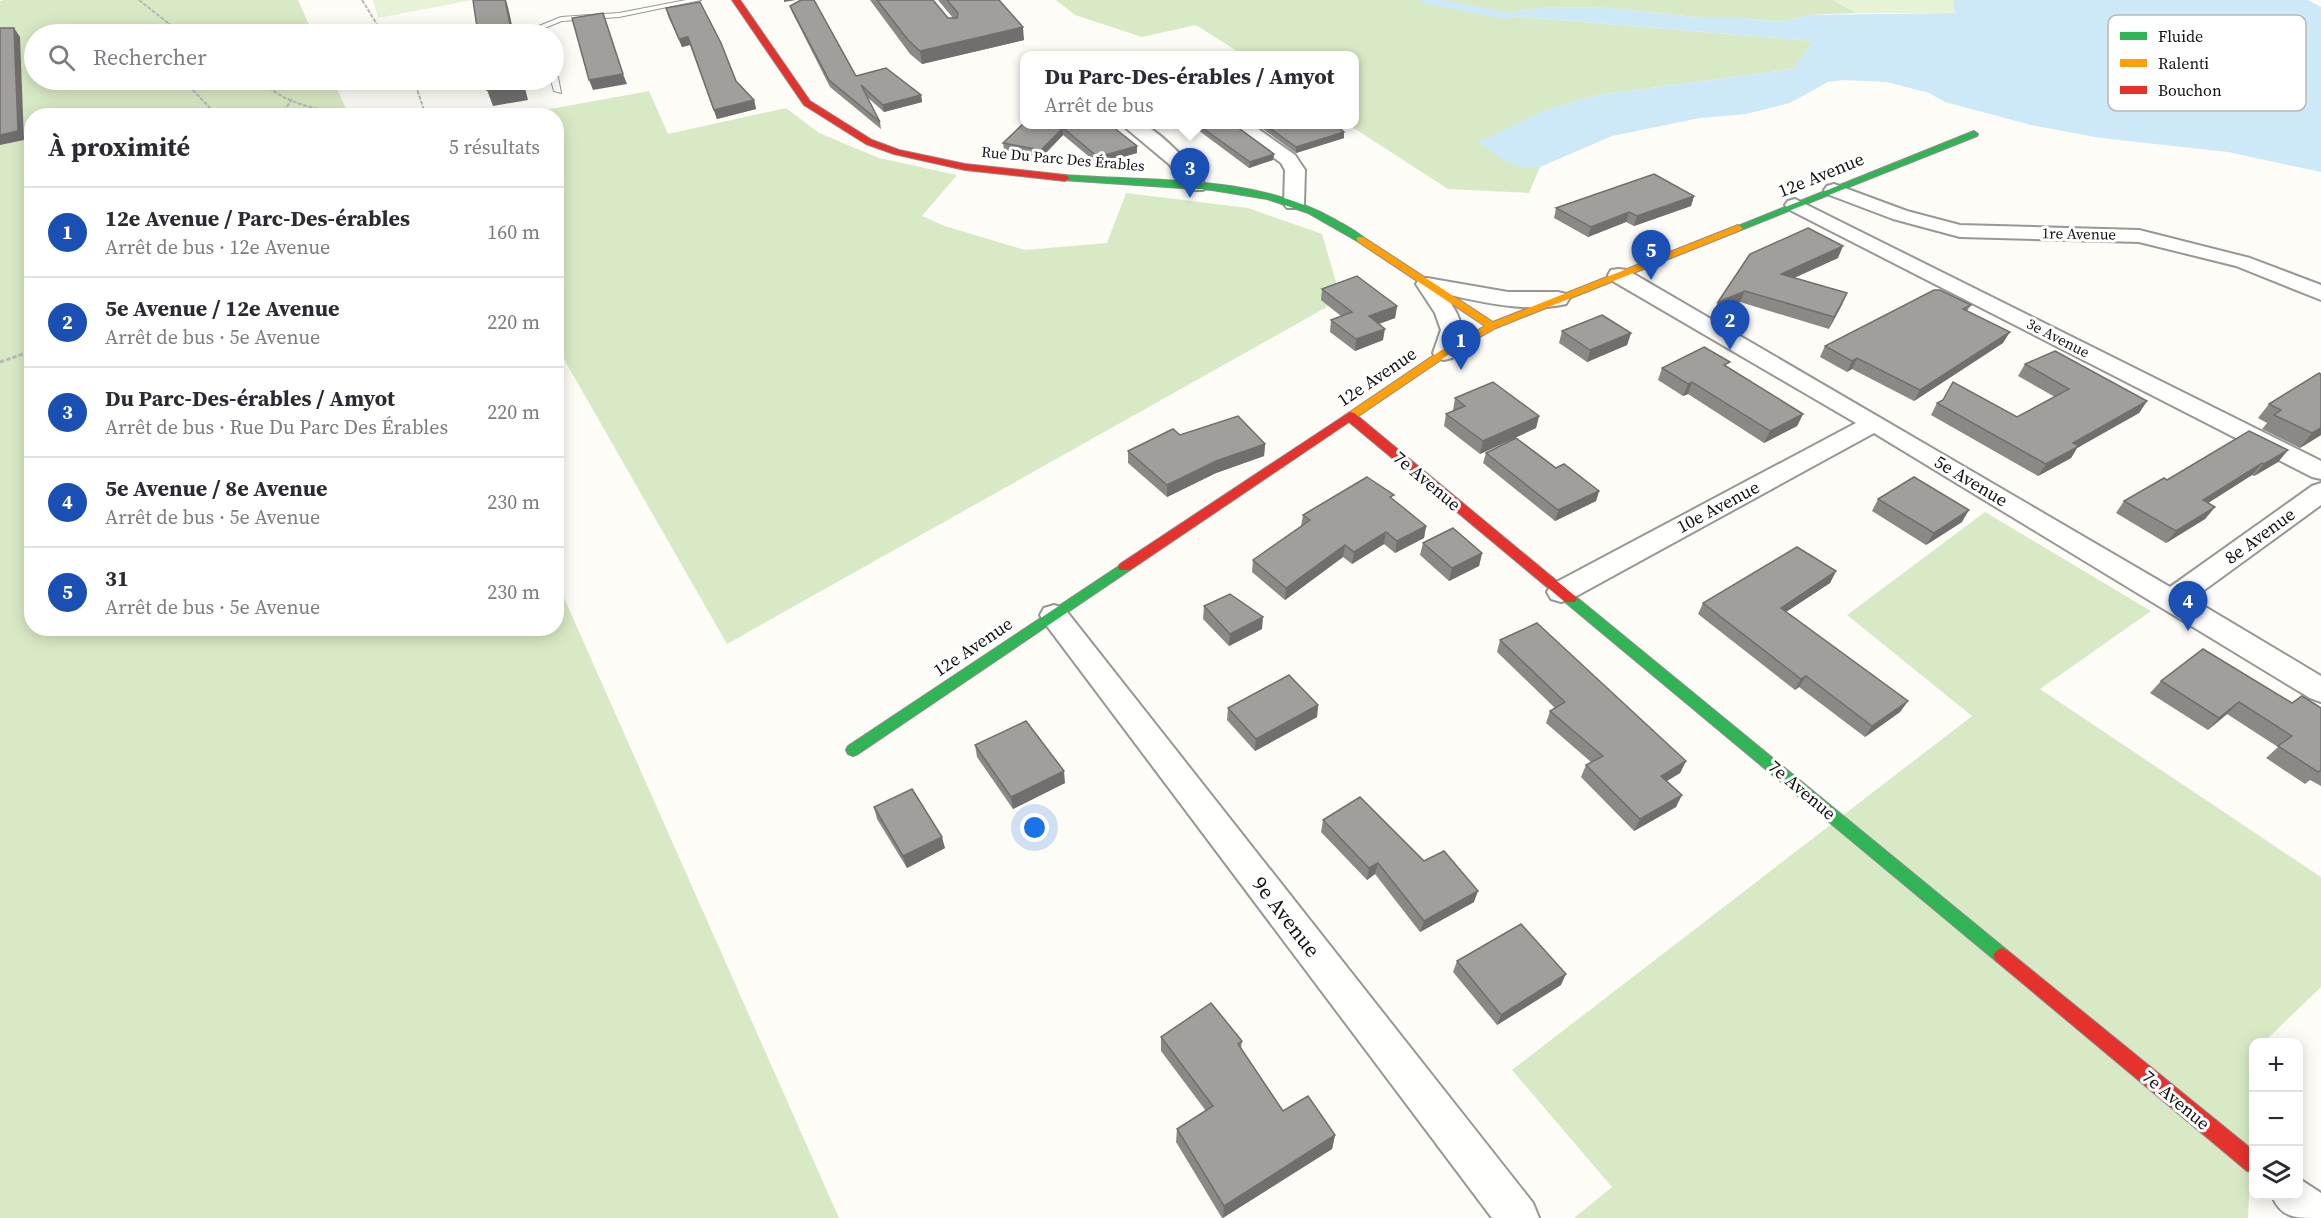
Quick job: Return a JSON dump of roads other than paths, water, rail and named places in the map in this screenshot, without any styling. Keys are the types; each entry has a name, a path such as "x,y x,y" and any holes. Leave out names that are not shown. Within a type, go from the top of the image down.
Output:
{"street":[{"name":"Rue Du Parc Des Érables","path":"736,0 807,103 869,142 897,152 965,167 1107,182 1196,186 1242,192 1294,204 1342,227 1492,326"},
{"path":"1136,129 1180,164 1189,173 1196,186"},
{"path":"1245,129 1288,159 1295,170 1294,204"},
{"name":"12e Avenue","path":"853,750 1444,353 1492,326 1974,134"},
{"name":"1re Avenue","path":"1834,190 1900,215 1960,231 2139,236 2243,262 2321,293"},
{"name":"3e Avenue","path":"1795,205 2321,471"},
{"name":"5e Avenue","path":"1619,275 1874,423 2321,690"},
{"path":"1427,285 1492,298 1558,299"},
{"path":"1427,285 1446,313 1452,330 1444,353"},
{"name":"7e Avenue","path":"1350,417 2249,1161"},
{"name":"10e Avenue","path":"1562,592 1874,423"},
{"name":"8e Avenue","path":"2170,600 2321,492"},
{"name":"9e Avenue","path":"1054,615 1518,1218"},
{"path":"2297,1200 2319,1218"}],"lane":[{"path":"548,24 561,19 619,15 697,0"}],"water":[{"path":"1953,0 2308,0 2321,7 2321,172 2228,152 2101,138 2031,125 1945,102 1929,93 1887,82 1844,80 1828,82 1790,103 1746,114 1700,118 1612,136 1540,167 1520,167 1503,160 1478,142 1546,110 1598,95 1793,69 1813,41 1508,16 1516,11 1549,7 1611,8 1704,18 1741,18 1784,22 1807,15 1955,13"}],"waterway":[{"path":"1424,0 1508,16"}],"place":[{"name":"Du Parc-Des-érables / Amyot","path":"1190,198"},
{"name":"31","path":"1651,280"},
{"name":"5e Avenue / 12e Avenue","path":"1730,350"},
{"name":"12e Avenue / Parc-Des-érables","path":"1461,370"},
{"name":"5e Avenue / 8e Avenue","path":"2188,631"}]}
